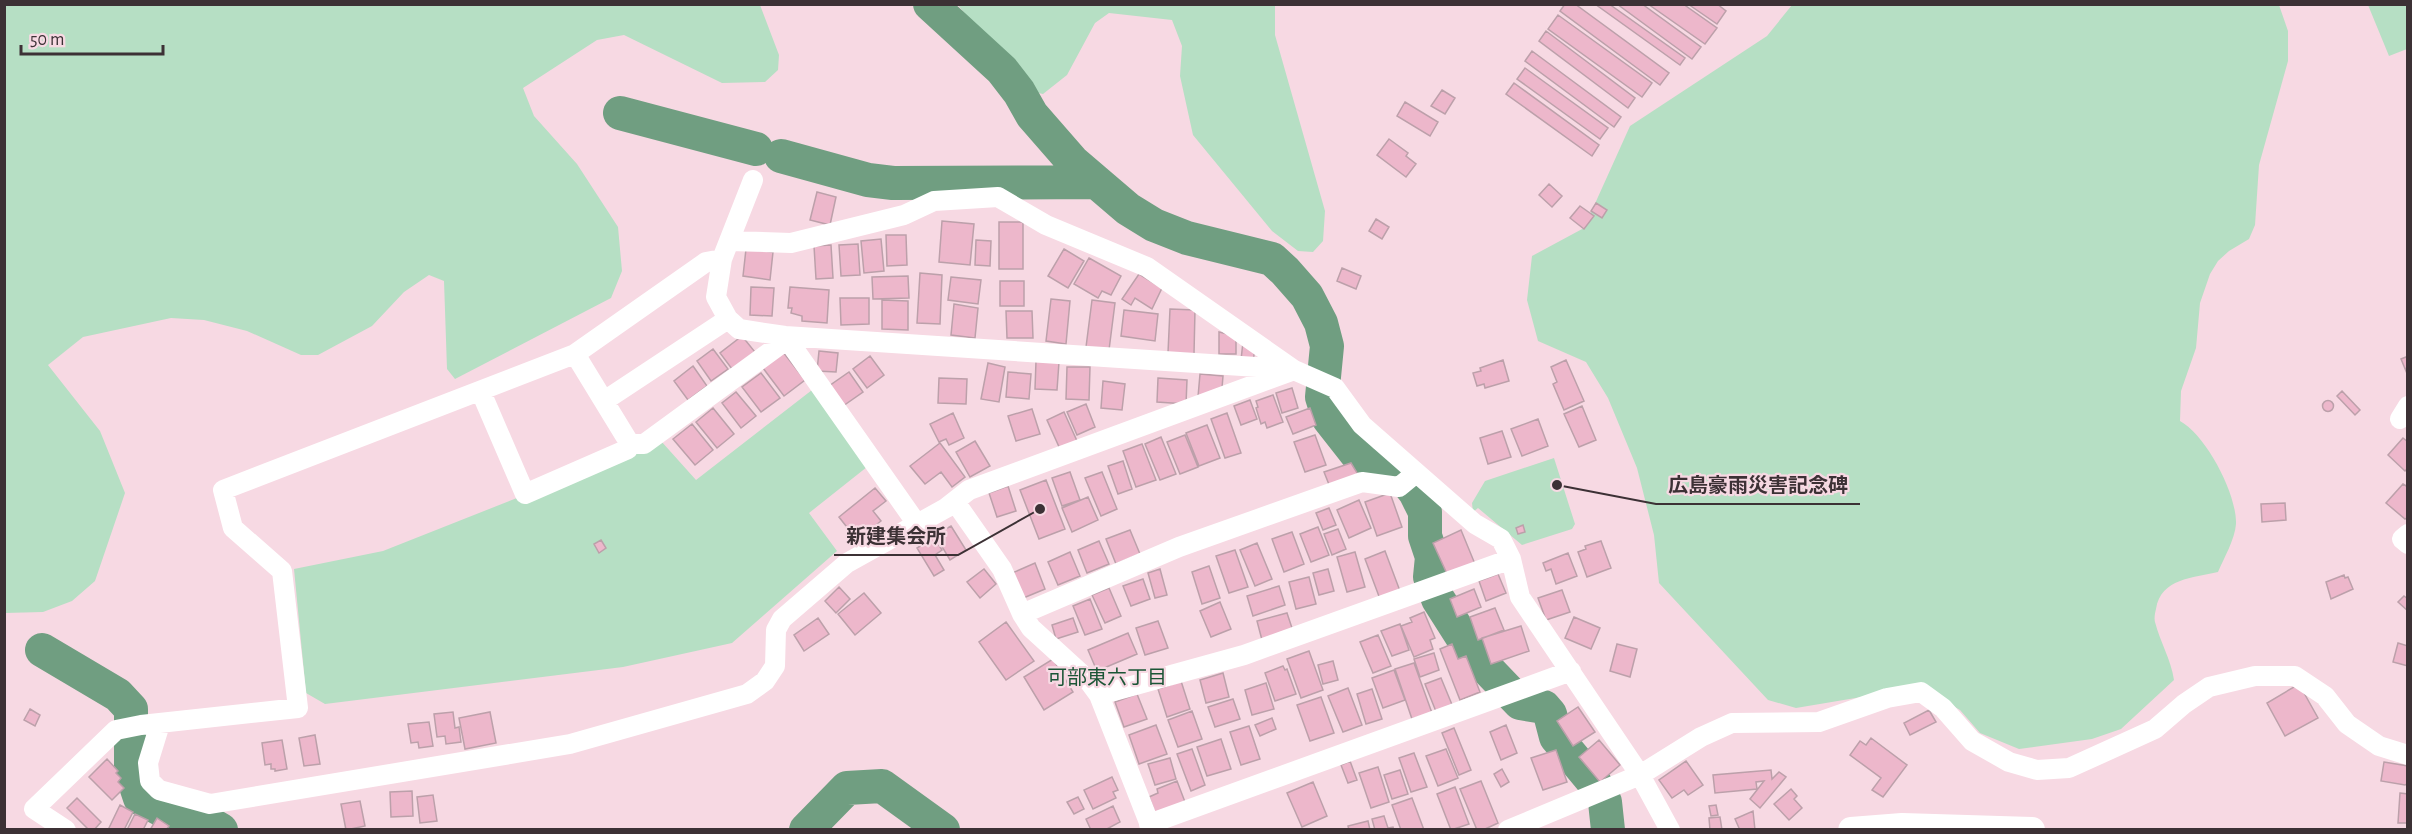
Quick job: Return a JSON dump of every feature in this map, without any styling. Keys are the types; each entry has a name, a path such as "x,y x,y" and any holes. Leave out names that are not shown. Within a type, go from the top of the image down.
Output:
{"street":[{"path":"753,180 722,259 716,297 728,319 739,329 785,336 1294,370"},
{"path":"730,241 791,243 904,215 934,201 998,196 1046,225 1147,267 1294,370 1335,388 1362,425 1410,478 1501,540 1511,559 1520,597 1640,775 1670,830"},
{"path":"66,830 34,809 116,730 298,708 282,571 233,528 223,490 575,354 706,262 722,259"},
{"path":"604,401 728,319"},
{"path":"630,444 644,444 781,344 785,336"},
{"path":"785,336 917,524"},
{"path":"575,354 630,444"},
{"path":"142,726 150,781 159,790 210,804 570,744 747,694 765,681 775,666 776,630 782,619 848,563 952,504 969,490 1294,370"},
{"path":"481,392 525,494 628,449 630,444"},
{"path":"1022,614 1179,547 1362,482 1399,487 1410,478"},
{"path":"952,504 958,506 1002,569 1022,614 1031,628 1088,680 1099,695 1150,827 1571,671"},
{"path":"2408,534 2402,539 2408,544"},
{"path":"1099,695 1244,655 1511,559"},
{"path":"1508,830 1640,775 1701,737 1732,723 1819,722 1887,698 1921,692 1943,708 1972,741 2009,762 2037,770 2069,768 2156,729 2184,704 2209,687 2255,676 2295,676 2325,696 2347,724 2379,746 2408,755"},
{"path":"1851,830 1902,826 2032,830"}],"green space":[{"path":"4,5 760,5 779,55 778,70 765,82 722,83 624,35 597,40 523,88 534,116 577,164 618,227 622,271 611,298 455,379 447,369 444,281 429,275 404,292 372,326 318,355 301,355 247,331 204,320 171,318 83,337 48,365 100,431 125,493 95,581 72,601 43,612 5,613"},
{"path":"958,5 1275,5 1275,35 1325,211 1323,241 1313,252 1298,251 1272,231 1193,135 1180,76 1182,46 1172,20 1109,13 1095,23 1067,75 1043,94 1025,90"},
{"path":"1792,5 2279,5 2288,31 2288,61 2259,165 2255,225 2249,239 2229,251 2218,261 2210,274 2200,303 2196,348 2181,391 2180,421 2200,439 2226,482 2235,512 2235,530 2218,572 2189,578 2171,585 2159,599 2155,620 2174,680 2121,729 2092,739 2019,749 1980,733 1960,710 1921,687 1796,708 1768,700 1659,583 1654,535 1637,468 1608,398 1586,362 1538,341 1527,300 1532,256 1584,228 1630,126 1767,36"},
{"path":"2368,5 2407,5 2407,49 2389,56"},
{"path":"812,390 872,463 809,513 837,551 732,643 623,667 325,704 306,693 294,569 383,551 661,441 696,480"},
{"path":"1554,458 1575,524 1572,529 1522,545 1478,508 1473,512 1472,503 1485,481"}],"building":[{"path":"1565,4 1575,4 1669,73 1660,85 1560,11"},
{"path":"1595,4 1609,4 1685,58 1680,65"},
{"path":"1617,4 1642,4 1701,47 1692,59"},
{"path":"1648,4 1683,4 1717,28 1705,44"},
{"path":"1688,4 1717,4 1726,11 1717,24"},
{"path":"1558,15 1652,83 1642,97 1548,29"},
{"path":"1546,31 1635,98 1628,108 1539,41"},
{"path":"1532,51 1621,117 1614,127 1525,61"},
{"path":"1525,68 1608,128 1600,139 1517,79"},
{"path":"1514,83 1599,145 1592,156 1506,94"},
{"path":"1442,90 1455,98 1445,114 1431,106"},
{"path":"1405,102 1438,122 1430,136 1397,116"},
{"path":"1389,139 1408,153 1406,156 1416,164 1406,177 1377,155"},
{"path":"1549,184 1562,196 1552,207 1539,195"},
{"path":"817,192 836,197 830,225 810,220"},
{"path":"1596,203 1607,210 1602,218 1591,211"},
{"path":"1580,206 1594,216 1584,229 1570,218"},
{"path":"1376,219 1389,227 1382,239 1369,231"},
{"path":"942,221 974,224 970,265 939,262"},
{"path":"999,222 1023,222 1023,269 999,269"},
{"path":"886,235 906,235 907,265 887,266"},
{"path":"881,239 884,271 864,273 861,241"},
{"path":"976,240 991,241 990,266 975,265"},
{"path":"858,244 860,275 841,276 839,245"},
{"path":"831,245 833,278 816,279 814,246"},
{"path":"746,249 773,252 770,280 743,276"},
{"path":"1064,249 1084,261 1068,288 1048,276"},
{"path":"1089,258 1121,276 1111,295 1102,291 1098,298 1074,284"},
{"path":"1342,268 1361,276 1356,289 1337,281"},
{"path":"920,273 942,275 940,324 917,323"},
{"path":"1139,274 1162,288 1152,309 1135,298 1131,305 1122,299"},
{"path":"908,276 909,298 873,299 872,277"},
{"path":"951,277 981,280 978,304 948,300"},
{"path":"1000,281 1024,281 1024,306 1000,306"},
{"path":"751,287 774,288 772,316 750,315"},
{"path":"790,287 829,290 827,323 802,321 802,316 791,313 792,308 788,308"},
{"path":"840,298 869,298 869,324 841,325"},
{"path":"1051,299 1070,301 1066,344 1046,341"},
{"path":"882,300 908,301 908,330 882,329"},
{"path":"1092,300 1115,303 1109,350 1086,347"},
{"path":"954,304 978,308 975,338 951,335"},
{"path":"1170,309 1195,310 1194,354 1168,353"},
{"path":"1124,310 1158,314 1155,341 1121,336"},
{"path":"1006,311 1032,311 1033,338 1007,338"},
{"path":"1219,332 1236,336 1236,354 1219,354"},
{"path":"742,336 755,352 732,369 720,353"},
{"path":"1243,342 1255,348 1253,362 1241,360"},
{"path":"713,349 728,369 711,381 697,361"},
{"path":"819,351 838,353 836,372 817,371"},
{"path":"783,352 805,380 784,396 763,368"},
{"path":"870,356 884,375 867,388 853,369"},
{"path":"2406,357 2408,360 2406,371 2401,359"},
{"path":"1503,360 1509,381 1485,388 1484,384 1477,386 1473,373 1481,371 1480,368"},
{"path":"1566,360 1584,401 1564,410 1553,384 1557,382 1551,367"},
{"path":"1036,361 1059,362 1057,390 1035,389"},
{"path":"988,363 1005,367 999,402 981,399"},
{"path":"693,366 707,386 688,400 674,381"},
{"path":"1067,367 1090,367 1089,400 1066,399"},
{"path":"849,372 863,392 843,406 829,386"},
{"path":"1008,372 1031,374 1029,399 1006,397"},
{"path":"761,373 780,398 761,412 742,387"},
{"path":"1200,374 1223,376 1222,388 1198,397"},
{"path":"939,378 967,379 966,404 938,403"},
{"path":"1158,378 1187,380 1186,404 1157,402"},
{"path":"1103,381 1125,384 1122,410 1101,408"},
{"path":"1292,388 1298,408 1282,413 1276,393"},
{"path":"2342,391 2360,410 2355,415 2337,396"},
{"path":"736,392 756,416 741,428 722,403"},
{"path":"1273,395 1283,422 1267,428 1265,422 1261,424 1256,401"},
{"path":"1250,400 1257,419 1241,425 1234,406"},
{"path":"2328,400 2334,406 2328,412 2322,406"},
{"path":"1086,404 1095,427 1077,435 1067,412"},
{"path":"1582,406 1596,440 1579,447 1564,414"},
{"path":"713,408 734,434 717,448 696,422"},
{"path":"1310,408 1316,425 1293,434 1286,417"},
{"path":"1032,409 1040,434 1016,441 1008,416"},
{"path":"1064,412 1077,441 1060,449 1047,420"},
{"path":"953,413 964,438 949,445 946,439 939,442 930,424"},
{"path":"1227,413 1241,453 1225,458 1211,419"},
{"path":"1538,419 1548,446 1522,456 1511,429"},
{"path":"692,424 713,450 695,465 673,439"},
{"path":"1207,425 1220,458 1199,466 1186,433"},
{"path":"1502,431 1511,457 1488,464 1480,438"},
{"path":"1185,435 1198,467 1180,474 1167,442"},
{"path":"1315,435 1326,465 1305,472 1294,442"},
{"path":"1161,437 1176,474 1160,480 1145,444"},
{"path":"2403,438 2408,442 2408,468 2405,471 2388,455"},
{"path":"975,441 990,466 970,477 956,452"},
{"path":"940,443 965,477 952,487 941,472 925,484 910,466"},
{"path":"1142,444 1156,480 1136,487 1123,451"},
{"path":"1123,461 1132,489 1118,494 1108,466"},
{"path":"1351,463 1359,476 1330,487 1324,472"},
{"path":"1070,472 1080,500 1062,506 1052,478"},
{"path":"1102,472 1117,509 1101,516 1085,478"},
{"path":"1046,480 1065,529 1039,539 1020,490"},
{"path":"2403,484 2408,487 2408,517 2405,519 2386,503"},
{"path":"1008,486 1016,511 997,517 989,493"},
{"path":"875,488 886,501 873,511 881,521 857,540 839,517"},
{"path":"1390,493 1402,527 1377,536 1365,502"},
{"path":"1088,497 1098,520 1072,532 1062,508"},
{"path":"1359,500 1371,528 1349,538 1337,510"},
{"path":"2285,503 2286,520 2262,522 2261,504"},
{"path":"1329,508 1336,525 1323,530 1316,513"},
{"path":"1523,525 1525,532 1518,534 1516,528"},
{"path":"951,526 966,550 950,560 935,535"},
{"path":"1318,527 1329,555 1311,562 1300,534"},
{"path":"1338,529 1346,549 1332,555 1324,534"},
{"path":"1130,530 1140,554 1116,564 1106,539"},
{"path":"1461,530 1475,564 1448,576 1433,543"},
{"path":"1292,532 1304,564 1284,572 1272,539"},
{"path":"934,537 942,550 935,555 944,570 934,576 917,548"},
{"path":"601,540 606,548 599,553 594,544"},
{"path":"1099,541 1109,564 1087,573 1078,550"},
{"path":"1601,541 1611,568 1587,577 1578,552 1586,549 1585,546"},
{"path":"1257,543 1272,579 1255,586 1240,550"},
{"path":"1235,550 1248,587 1229,593 1216,556"},
{"path":"1385,551 1400,591 1380,599 1365,559"},
{"path":"1070,552 1080,576 1058,585 1048,562"},
{"path":"1355,552 1365,587 1347,592 1337,557"},
{"path":"1568,553 1577,576 1556,584 1551,569 1546,571 1543,563"},
{"path":"1035,563 1045,589 1021,599 1010,574"},
{"path":"1209,566 1220,598 1202,604 1192,572"},
{"path":"984,569 996,584 980,598 967,582"},
{"path":"1160,569 1167,595 1155,598 1148,573"},
{"path":"1328,569 1334,591 1319,595 1313,573"},
{"path":"1498,574 1506,593 1486,601 1479,581"},
{"path":"2344,575 2345,578 2348,577 2353,589 2331,599 2326,582"},
{"path":"1309,577 1316,604 1296,609 1289,582"},
{"path":"1143,579 1150,599 1131,606 1123,586"},
{"path":"1279,586 1285,605 1253,616 1247,596"},
{"path":"839,587 850,599 836,613 825,601"},
{"path":"1109,588 1121,616 1105,623 1092,595"},
{"path":"1474,589 1481,607 1457,617 1450,599"},
{"path":"1562,590 1570,612 1546,620 1538,598"},
{"path":"864,593 881,613 855,635 838,614"},
{"path":"2404,596 2408,599 2408,611 2398,602"},
{"path":"1090,599 1102,629 1085,635 1073,606"},
{"path":"1220,602 1231,629 1211,637 1200,611"},
{"path":"1495,608 1504,630 1478,640 1470,617"},
{"path":"1424,612 1435,638 1430,640 1433,649 1414,657 1401,626 1412,622 1410,618"},
{"path":"1287,613 1293,631 1262,640 1257,621"},
{"path":"1574,617 1600,628 1591,649 1565,638"},
{"path":"818,618 829,634 804,651 794,635"},
{"path":"1073,618 1078,632 1056,639 1052,625"},
{"path":"1158,621 1168,648 1145,655 1136,628"},
{"path":"1006,622 1034,661 1006,680 979,642"},
{"path":"1400,624 1409,650 1392,656 1381,631"},
{"path":"1521,626 1529,651 1491,664 1482,638"},
{"path":"1128,633 1137,654 1097,671 1088,650"},
{"path":"1378,635 1391,666 1373,673 1360,642"},
{"path":"2398,643 2408,646 2408,666 2393,662"},
{"path":"1452,644 1458,659 1466,656 1480,692 1460,700 1440,649"},
{"path":"1617,644 1637,649 1630,677 1610,671"},
{"path":"1309,651 1323,690 1301,698 1287,659"},
{"path":"1434,653 1439,670 1420,677 1414,659"},
{"path":"1053,659 1073,692 1044,710 1024,677"},
{"path":"1333,661 1338,680 1323,684 1318,665"},
{"path":"1414,663 1432,713 1412,719 1395,669"},
{"path":"1283,666 1285,670 1287,669 1296,694 1275,701 1265,673"},
{"path":"1394,670 1405,700 1383,708 1372,678"},
{"path":"1223,673 1229,697 1206,703 1200,680"},
{"path":"1441,678 1453,707 1437,714 1425,684"},
{"path":"1181,681 1190,709 1167,717 1158,689"},
{"path":"1266,683 1274,709 1252,715 1245,690"},
{"path":"2299,684 2318,718 2285,736 2267,703"},
{"path":"1348,688 1362,725 1343,732 1328,696"},
{"path":"1372,689 1382,719 1366,724 1357,694"},
{"path":"1137,694 1147,719 1124,727 1115,702"},
{"path":"1321,697 1334,733 1310,741 1297,705"},
{"path":"1233,699 1240,719 1215,727 1208,707"},
{"path":"1578,707 1595,732 1573,746 1557,721"},
{"path":"30,709 40,715 35,726 24,720"},
{"path":"1929,710 1936,722 1910,735 1904,723"},
{"path":"1192,711 1202,739 1178,747 1168,720"},
{"path":"453,712 455,728 459,727 461,742 446,744 445,736 437,737 434,714"},
{"path":"490,712 496,743 465,749 459,718"},
{"path":"1272,718 1276,729 1260,736 1255,725"},
{"path":"429,722 433,746 419,748 418,742 411,743 408,724"},
{"path":"1156,725 1167,754 1139,764 1129,735"},
{"path":"1506,725 1517,753 1501,760 1490,732"},
{"path":"1249,726 1260,759 1241,765 1230,732"},
{"path":"1454,728 1471,770 1459,775 1442,733"},
{"path":"315,735 320,764 304,766 299,738"},
{"path":"1871,738 1907,765 1883,797 1872,790 1881,778 1850,755 1860,741 1866,745"},
{"path":"1221,739 1231,769 1207,776 1197,747"},
{"path":"282,740 287,769 275,771 271,769 271,764 265,765 262,743"},
{"path":"1599,740 1620,765 1600,782 1579,757"},
{"path":"1192,749 1205,785 1191,791 1177,754"},
{"path":"1446,749 1458,778 1438,786 1426,756"},
{"path":"1556,750 1567,782 1543,790 1531,758"},
{"path":"1414,753 1427,787 1411,792 1399,758"},
{"path":"1170,758 1176,779 1155,785 1148,764"},
{"path":"107,759 118,771 116,773 121,778 118,782 124,788 112,800 89,777"},
{"path":"1350,761 1357,780 1348,783 1341,765"},
{"path":"1686,761 1703,785 1688,795 1684,790 1672,798 1659,780"},
{"path":"2384,762 2408,766 2408,783 2405,785 2381,781"},
{"path":"1378,767 1389,802 1371,808 1359,773"},
{"path":"1502,769 1509,782 1501,787 1494,774"},
{"path":"1400,770 1408,794 1392,799 1384,775"},
{"path":"1771,770 1772,779 1779,772 1786,777 1760,808 1750,799 1764,781 1756,782 1757,789 1715,793 1713,775"},
{"path":"1112,777 1118,790 1113,792 1116,798 1093,809 1084,790"},
{"path":"1177,781 1185,802 1155,813 1149,797 1158,793 1157,789"},
{"path":"1481,781 1498,823 1483,830 1477,830 1460,789"},
{"path":"1313,782 1327,816 1302,827 1287,793"},
{"path":"1455,787 1469,824 1451,830 1437,794"},
{"path":"1791,789 1797,796 1794,799 1802,808 1789,820 1774,804"},
{"path":"412,791 413,816 391,817 390,792"},
{"path":"2400,793 2408,794 2408,823 2398,823"},
{"path":"433,795 437,821 420,823 417,797"},
{"path":"1078,797 1084,809 1074,814 1067,802"},
{"path":"77,798 101,822 94,830 89,830 67,808"},
{"path":"1412,798 1424,830 1401,830 1392,805"},
{"path":"360,801 365,826 346,830 341,804"},
{"path":"120,805 133,812 124,830 108,830"},
{"path":"1716,805 1718,815 1711,816 1709,806"},
{"path":"1113,806 1120,822 1105,830 1091,830 1086,819"},
{"path":"1753,811 1755,830 1736,830 1739,828 1735,819"},
{"path":"135,814 148,820 143,830 127,830"},
{"path":"1384,816 1388,828 1393,827 1394,830 1375,830 1372,819"},
{"path":"1720,817 1722,830 1710,830 1709,818"},
{"path":"157,818 169,826 166,830 150,830"},
{"path":"1368,821 1370,830 1349,830 1348,826"}],"waterway":[{"path":"930,4 1002,70 1019,92 1032,115 1073,162 1128,209 1154,225 1187,238 1272,259 1307,296 1321,323 1327,346 1322,397 1329,419 1362,461 1368,465 1401,474 1415,492 1425,512 1425,536 1432,557 1430,577 1438,599 1473,654 1520,703 1544,707 1550,714 1556,737 1596,785 1605,802 1608,830"},
{"path":"620,113 756,149"},
{"path":"781,156 868,180 893,183 1096,182"},
{"path":"42,650 118,695 131,709 131,771 140,798 162,810 202,819 221,830"},
{"path":"806,830 847,788 882,786 943,830"}],"place":[{"name":"広島豪雨災害記念碑","path":"1557,485"},
{"name":"新建集会所","path":"1040,509"}],"district":[{"name":"可部東六丁目","path":"1107,678"}]}
